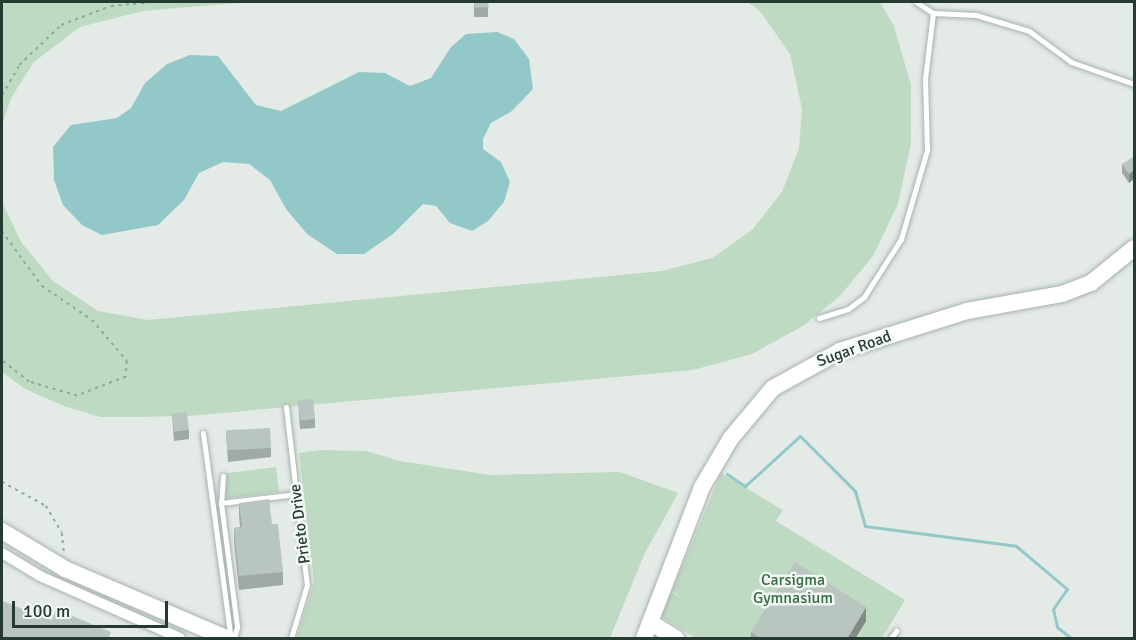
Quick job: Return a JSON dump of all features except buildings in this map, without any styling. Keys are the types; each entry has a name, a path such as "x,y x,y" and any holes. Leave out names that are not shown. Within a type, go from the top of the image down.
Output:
{"main road":[{"name":"Sugar Road","path":"644,639 702,487 731,438 773,388 840,351 967,311 1062,294 1091,283 1133,252"},
{"path":"2,531 65,569 226,639"},
{"path":"650,622 676,639"}],"street":[{"path":"2,553 40,576 180,639"}],"lane":[{"path":"916,2 933,13 976,15 1012,25 1029,32 1071,62 1134,84"},
{"path":"819,318 848,309 864,297 901,239 927,150 925,79 933,13"},
{"name":"Prieto Drive","path":"286,407 307,585 291,639"},
{"path":"203,433 226,626 233,639"},
{"path":"223,476 221,503 237,627 233,639"},
{"path":"221,503 296,494"},
{"path":"891,639 896,631"}],"path":[{"path":"2,95 19,65 61,25 111,6 154,2"},
{"path":"2,231 42,286 99,328 126,361 126,377 77,396 29,382 2,361"},
{"path":"2,482 46,506 56,518 62,533 65,569"}],"green space":[{"path":"2,2 250,2 143,11 80,27 34,62 11,98 2,125"},
{"path":"747,2 880,2 894,26 911,85 911,143 898,204 873,256 840,296 803,326 752,354 693,370 189,416 100,417 64,406 25,389 2,372 2,189 3,204 21,242 53,281 98,311 148,320 662,271 712,258 752,230 782,192 799,148 802,109 790,54 759,10"},
{"path":"319,450 366,451 400,461 490,475 620,472 678,493 644,555 610,638 297,638 314,582 299,453"},
{"path":"276,467 279,492 226,498 223,473"},
{"name":"Carsigma Gymnasium","path":"721,473 783,510 776,521 905,600 882,638 695,638 661,616 671,592 682,598 672,591"}],"water":[{"path":"497,32 514,39 529,59 533,89 512,111 491,123 483,139 483,149 501,162 510,182 504,202 488,221 472,231 450,223 436,206 423,204 393,234 364,254 337,254 307,234 286,209 270,180 249,164 223,162 199,173 184,200 158,225 102,235 82,225 63,205 54,180 53,147 71,125 117,118 131,108 145,83 167,64 190,55 218,56 256,105 281,111 359,72 385,73 410,86 431,78 451,47 466,34"}],"waterway":[{"path":"727,474 745,486 800,436 855,491 865,526 1016,546 1067,589 1053,609 1057,627 1071,638"}]}
